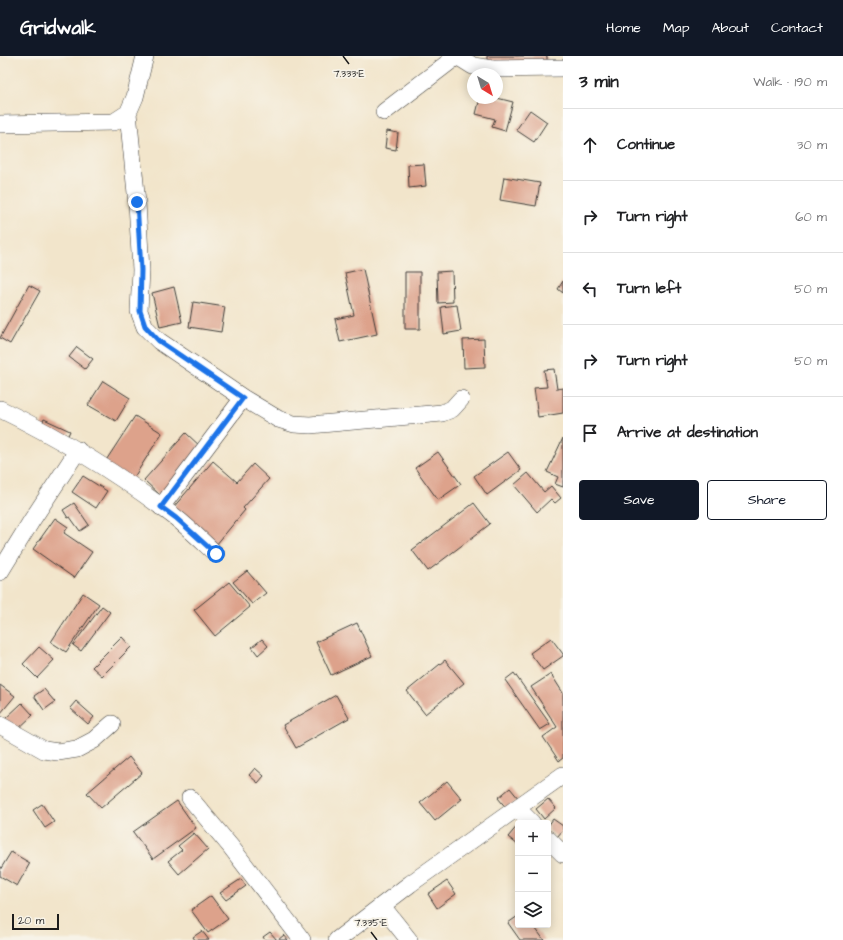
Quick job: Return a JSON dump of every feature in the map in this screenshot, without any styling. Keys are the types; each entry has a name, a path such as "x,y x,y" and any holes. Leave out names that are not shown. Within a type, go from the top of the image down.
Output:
{"street":[{"path":"145,56 135,97 128,113 137,202 141,270 140,311 145,326 159,341 243,398 278,419 294,424 310,425 442,413 452,409 461,400"},
{"path":"384,112 457,56 473,66 493,69 563,68"},
{"path":"0,124 114,122 128,113"},
{"path":"161,507 243,398"},
{"path":"0,409 78,450 111,471 176,518 216,554"},
{"path":"0,572 78,450"},
{"path":"0,725 44,750 58,752 77,750 94,740 112,724"},
{"path":"337,940 410,884 563,775"},
{"path":"190,798 231,847 302,940"},
{"path":"517,808 529,820"},
{"path":"551,842 563,854"},
{"path":"382,906 409,940"}],"building":[{"path":"487,56 547,56 547,70 487,62"},
{"path":"503,100 513,102 505,131 492,127 495,119 476,114 478,104 503,104"},
{"path":"530,110 547,122 534,142 516,130"},
{"path":"387,131 398,133 396,150 385,148"},
{"path":"424,164 426,186 409,188 408,165"},
{"path":"504,177 540,183 536,206 500,200"},
{"path":"363,269 377,334 340,342 335,319 354,315 345,273"},
{"path":"452,271 453,302 438,303 437,272"},
{"path":"405,272 420,272 420,329 405,329"},
{"path":"563,281 563,293 558,289"},
{"path":"29,285 40,291 10,344 0,338"},
{"path":"174,287 182,322 160,327 152,293"},
{"path":"193,302 225,307 221,332 189,327"},
{"path":"457,305 461,331 444,334 441,307"},
{"path":"484,339 485,367 464,368 463,340"},
{"path":"77,347 93,359 85,369 69,357"},
{"path":"554,369 557,389 563,388 563,413 538,417 534,388 547,387 544,370"},
{"path":"103,381 130,398 116,421 88,405"},
{"path":"135,416 162,433 131,482 103,465"},
{"path":"44,419 70,431 63,446 37,434"},
{"path":"186,433 203,449 161,496 144,480"},
{"path":"563,438 563,487 555,484 558,477 547,472"},
{"path":"438,452 461,484 438,500 415,468"},
{"path":"508,452 521,470 487,495 474,476"},
{"path":"213,461 237,482 253,464 269,479 243,508 245,510 216,545 172,509"},
{"path":"528,473 544,492 551,486 561,498 555,503 551,499 537,512 514,485"},
{"path":"83,476 107,491 96,508 72,492"},
{"path":"74,503 89,525 80,531 63,510"},
{"path":"474,503 490,524 428,571 412,550"},
{"path":"55,518 68,527 64,533 92,552 74,578 33,549"},
{"path":"247,571 266,593 252,604 233,582"},
{"path":"229,582 250,607 215,636 194,610"},
{"path":"83,593 99,604 66,652 51,642"},
{"path":"102,606 110,612 81,651 73,645"},
{"path":"357,623 372,656 331,675 316,642"},
{"path":"122,637 131,647 102,676 92,667"},
{"path":"551,638 563,656 543,670 530,653"},
{"path":"262,639 268,646 258,655 252,647"},
{"path":"39,647 54,660 37,678 23,664"},
{"path":"445,660 464,683 425,714 407,691"},
{"path":"514,673 550,724 540,730 505,680"},
{"path":"551,674 563,693 563,758 559,761 543,737 557,727 531,687"},
{"path":"0,685 15,696 0,714"},
{"path":"44,689 55,702 44,710 34,696"},
{"path":"336,695 349,718 296,748 283,725"},
{"path":"76,701 94,717 88,724 70,708"},
{"path":"22,703 33,715 16,731 5,719"},
{"path":"129,757 142,773 101,808 87,793"},
{"path":"255,768 264,776 258,783 249,775"},
{"path":"447,781 462,799 435,821 420,803"},
{"path":"510,788 519,799 507,809 498,798"},
{"path":"548,799 556,808 544,819 536,809"},
{"path":"177,801 196,828 153,859 133,832"},
{"path":"42,804 54,822 45,828 33,810"},
{"path":"553,819 563,826 563,830 557,837 551,832 551,822"},
{"path":"515,829 515,843 508,837"},
{"path":"194,833 208,849 179,874 168,861 182,850 178,846"},
{"path":"11,852 30,863 17,886 0,876 0,870"},
{"path":"241,879 246,886 226,900 220,893"},
{"path":"447,881 456,894 437,908 428,894"},
{"path":"211,896 228,919 208,933 191,910"},
{"path":"515,918 515,928 535,928 544,940 520,940 508,923"},
{"path":"202,931 209,940 195,940 193,937"},
{"path":"270,932 277,940 265,940 263,937"},
{"path":"284,935 288,940 278,940"}],"route":[{"path":"137,202 141,270 140,311 145,326 159,341 243,398 161,507 176,518 216,554"}]}
